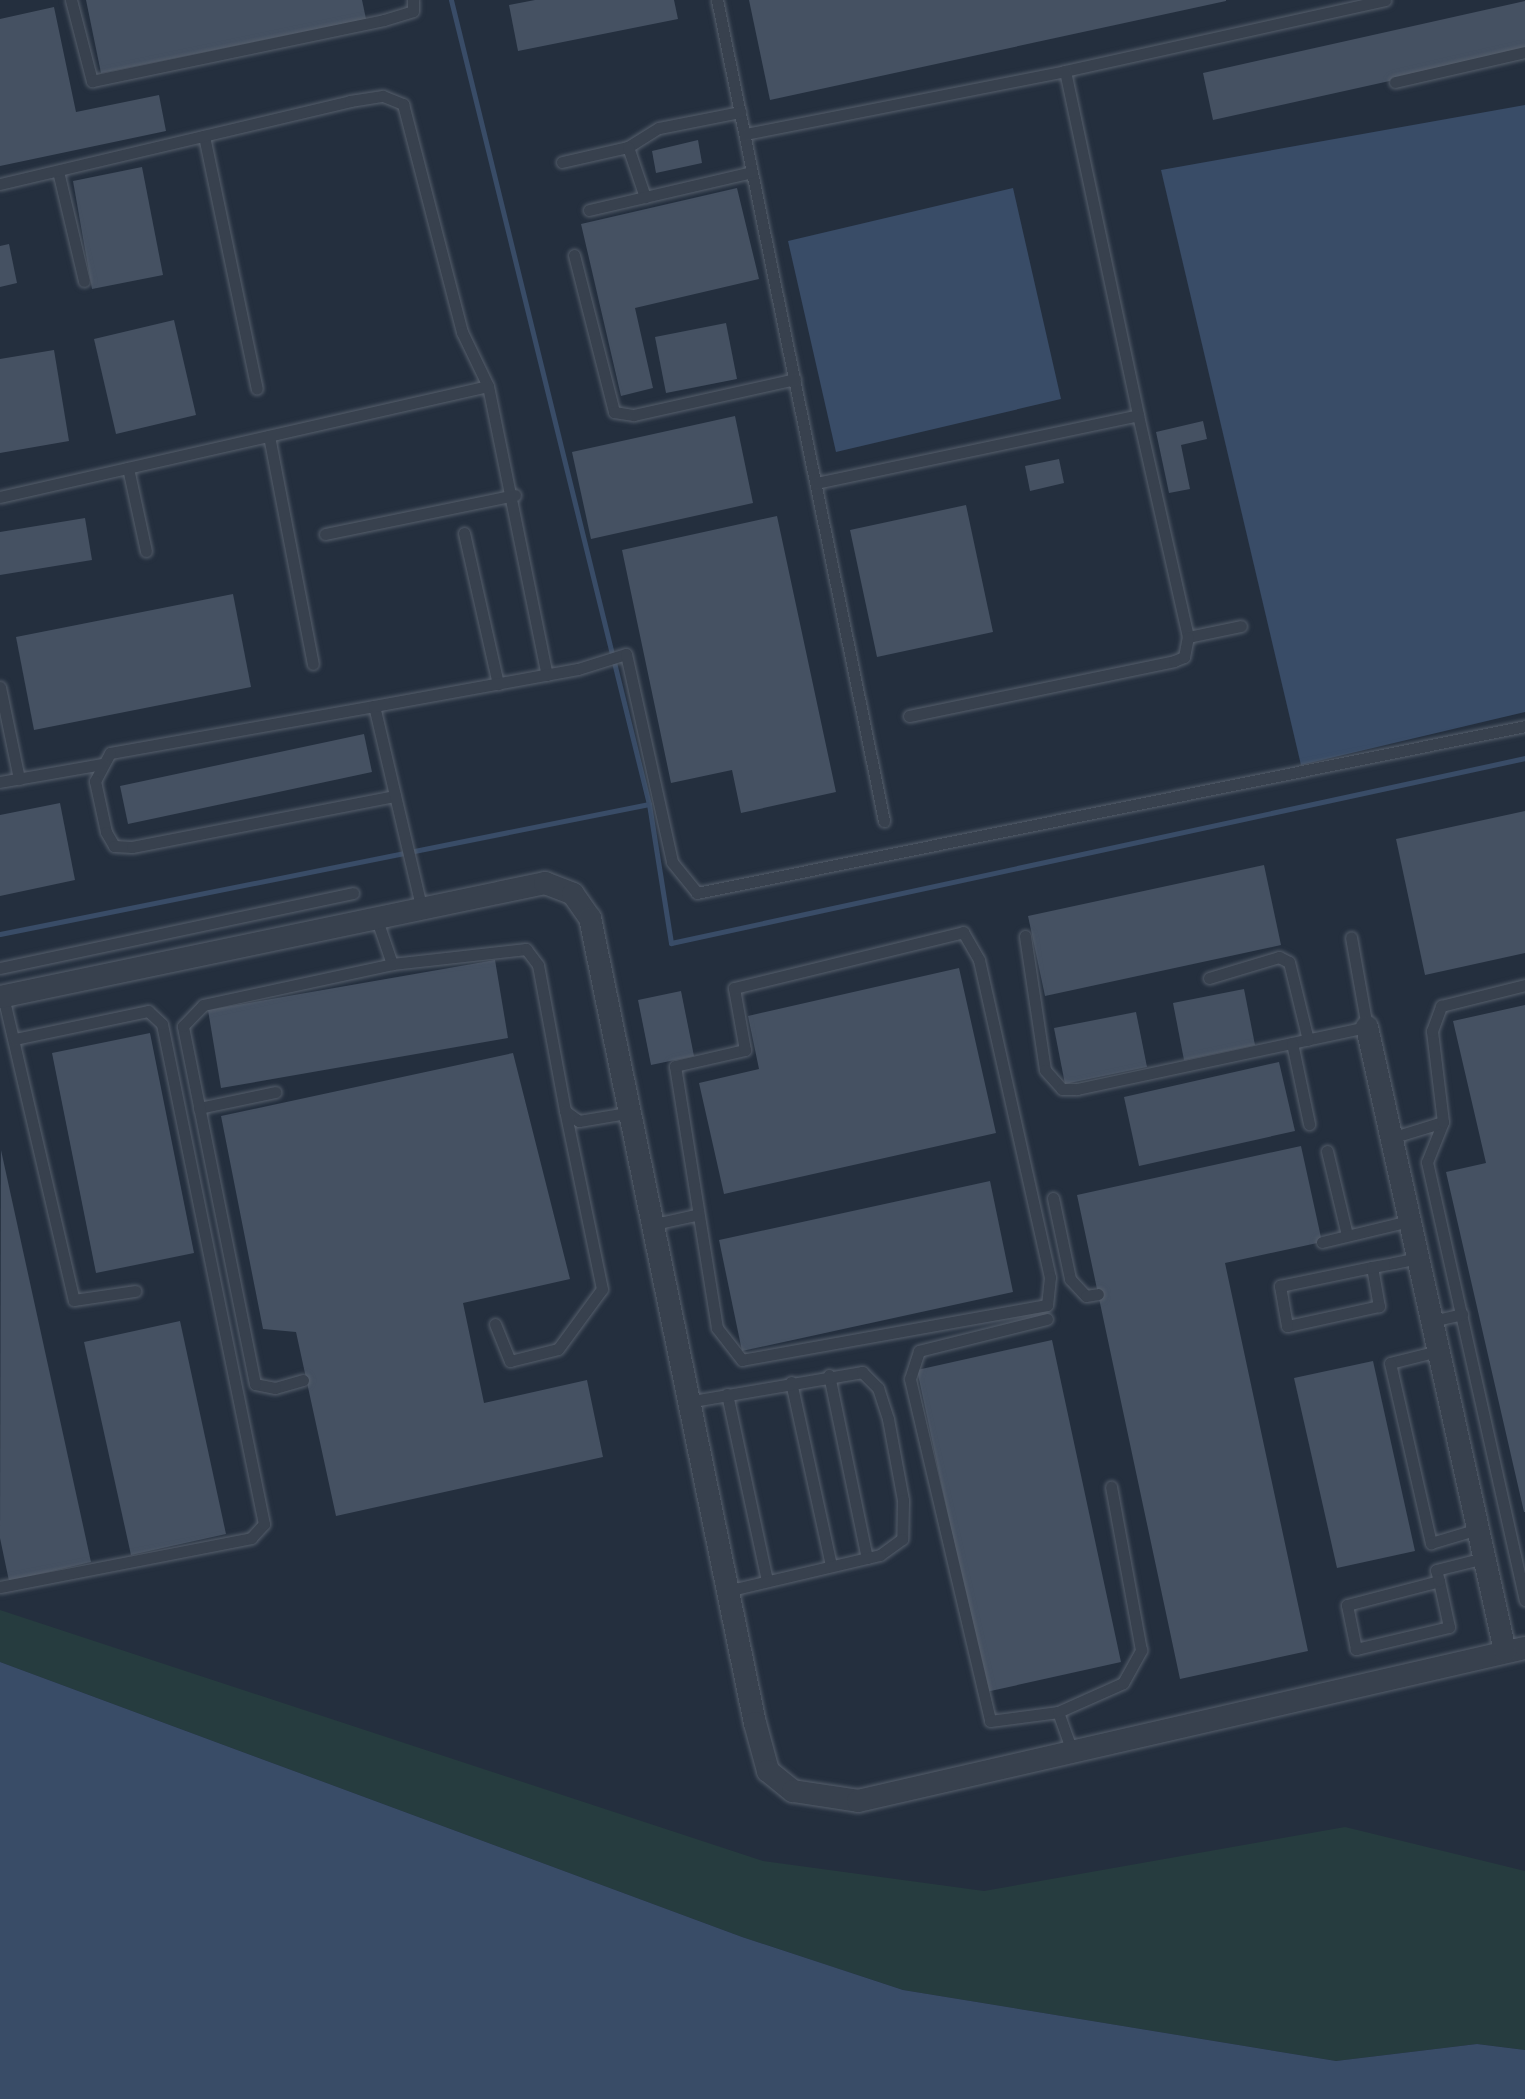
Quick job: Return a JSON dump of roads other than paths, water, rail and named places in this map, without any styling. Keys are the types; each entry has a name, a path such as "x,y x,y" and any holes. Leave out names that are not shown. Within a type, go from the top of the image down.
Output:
{"street":[{"path":"2,996 421,906 545,883 573,894 590,918 649,1225 726,1591 768,1771 793,1791 858,1801 1515,1649 1484,1558 1367,1027"}],"lane":[{"path":"71,0 92,81 384,20 413,11 413,0"},
{"path":"717,0 884,821"},
{"path":"745,134 1065,71 1385,0"},
{"path":"1395,82 1525,52"},
{"path":"909,716 1184,657 1188,637 1065,71"},
{"path":"0,184 350,101 383,96 403,104 462,332 488,386 515,495 547,675"},
{"path":"562,162 628,147 659,128 740,112"},
{"path":"204,136 257,389"},
{"path":"628,147 645,197"},
{"path":"58,171 84,281"},
{"path":"589,210 752,172"},
{"path":"574,255 614,412 634,415 795,379"},
{"path":"0,497 488,386"},
{"path":"816,483 1138,415"},
{"path":"269,436 313,664"},
{"path":"128,468 146,551"},
{"path":"325,534 515,495"},
{"path":"464,533 498,684"},
{"path":"1188,637 1241,626"},
{"path":"395,796 114,846 95,781 110,753 547,675 626,654 672,862 697,893 1525,726"},
{"path":"0,687 19,779"},
{"path":"374,706 421,906"},
{"path":"0,782 102,764"},
{"path":"0,968 353,893"},
{"path":"376,916 392,964"},
{"path":"963,932 979,960 1050,1277 1047,1305 742,1360 717,1328 696,1215 675,1066 745,1050 734,988 963,932"},
{"path":"1025,936 1045,1070 1062,1089 1367,1027 1351,937"},
{"path":"303,1380 275,1388 255,1384 183,1026 192,1012 392,964 526,949 538,965 602,1289 558,1349 510,1361 495,1324"},
{"path":"1209,978 1279,957 1289,962 1308,1040"},
{"path":"1525,985 1441,1006 1432,1031 1443,1122 1427,1162 1525,1600"},
{"path":"2,996 15,1039 74,1300 135,1291"},
{"path":"0,1587 251,1538 264,1524 162,1024 148,1011 15,1039"},
{"path":"1292,1043 1309,1124"},
{"path":"199,1108 275,1092"},
{"path":"565,1111 579,1121 627,1113"},
{"path":"1391,1138 1443,1122"},
{"path":"1327,1151 1347,1235"},
{"path":"1053,1198 1070,1279 1086,1296 1098,1294"},
{"path":"649,1225 696,1215"},
{"path":"1322,1242 1409,1221"},
{"path":"1372,1267 1379,1306 1287,1326 1280,1286 1372,1267 1418,1258"},
{"path":"1432,1321 1462,1314"},
{"path":"1047,1319 919,1351 910,1379 990,1721 1058,1712 1123,1683 1141,1650 1111,1487"},
{"path":"1438,1351 1390,1363 1431,1543 1478,1529"},
{"path":"686,1402 829,1375 862,1372 878,1388 888,1419 902,1539 867,1558 726,1591"},
{"path":"829,1375 867,1558"},
{"path":"791,1382 831,1566"},
{"path":"727,1394 767,1580"},
{"path":"1439,1581 1347,1605 1356,1649 1449,1627 1439,1581 1436,1570 1484,1558"},
{"path":"1058,1712 1072,1751"}],"water":[{"path":"1525,105 1525,712 1301,765 1161,170"},
{"path":"1013,188 1061,399 836,452 788,241"},
{"path":"0,1662 742,1937 903,1990 1336,2061 1477,2044 1525,2050 1525,2099 0,2099"}],"waterway":[{"path":"451,0 649,804"},
{"path":"0,934 649,804 671,943 1525,758"}]}
